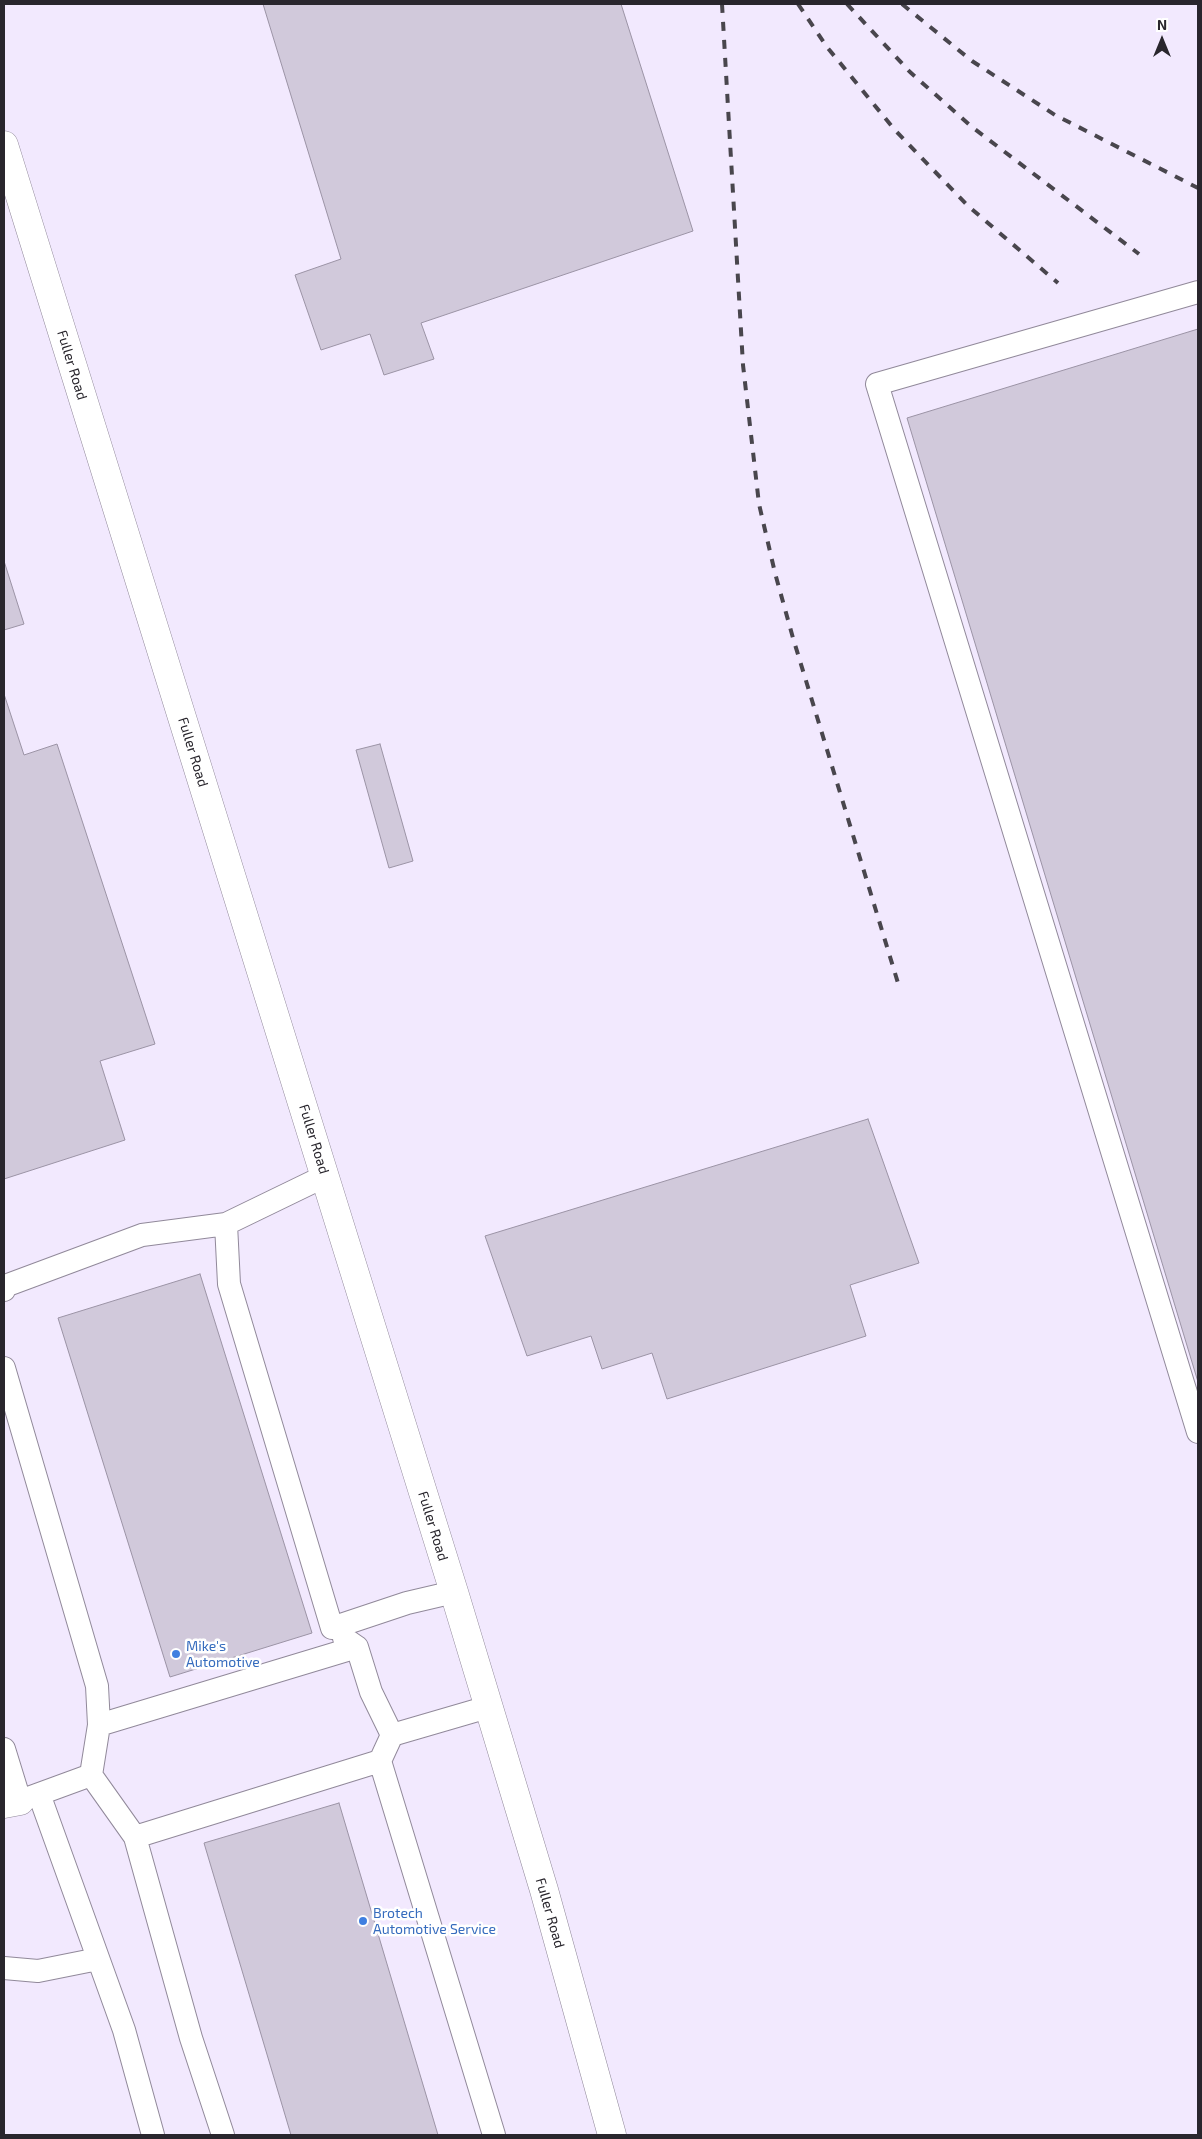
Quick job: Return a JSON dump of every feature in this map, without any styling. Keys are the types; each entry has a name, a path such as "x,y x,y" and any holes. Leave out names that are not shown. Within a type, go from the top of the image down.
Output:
{"street":[{"name":"Fuller Road","path":"4,145 454,1592 544,1890 612,2135"}],"lane":[{"path":"1198,292 877,384 1198,1432"},
{"path":"4,1290 5,1286 142,1235 226,1224 325,1176"},
{"path":"226,1224 229,1284 332,1628 357,1647 371,1692 392,1736"},
{"path":"4,1368 97,1686 99,1725 91,1775 135,1837 191,2038 223,2135"},
{"path":"332,1628 407,1603 454,1592"},
{"path":"99,1725 357,1647"},
{"path":"488,1707 392,1736 380,1761 494,2135"},
{"path":"4,1749 21,1800 98,1959 124,2030 153,2135"},
{"path":"135,1837 380,1761"},
{"path":"21,1800 91,1775"},
{"path":"4,1968 38,1971 98,1959"}],"shaded area":[{"path":"4,4 1198,4 1198,2135 4,2135"}],"building":[{"path":"263,4 621,4 693,231 421,323 434,359 384,375 370,334 321,350 295,275 341,259"},
{"path":"1198,329 1198,1382 907,418"},
{"path":"4,561 24,624 4,630"},
{"path":"4,694 24,755 57,744 155,1044 100,1061 125,1140 4,1179"},
{"path":"380,744 413,861 389,868 356,750"},
{"path":"868,1119 919,1263 850,1285 866,1336 667,1399 652,1353 602,1369 591,1336 527,1356 485,1236"},
{"path":"200,1274 312,1633 170,1677 58,1318"},
{"path":"339,1803 438,2135 291,2135 204,1843"}],"railway":[{"path":"722,4 743,365 759,504 793,638 898,983"},
{"path":"798,4 827,47 894,129 967,205 1058,283"},
{"path":"847,4 910,72 972,127 1139,254"},
{"path":"902,4 972,61 1055,115 1198,188"}],"place":[{"name":"Mike's Automotive","path":"176,1654"},
{"name":"Brotech Automotive Service","path":"363,1921"}]}
